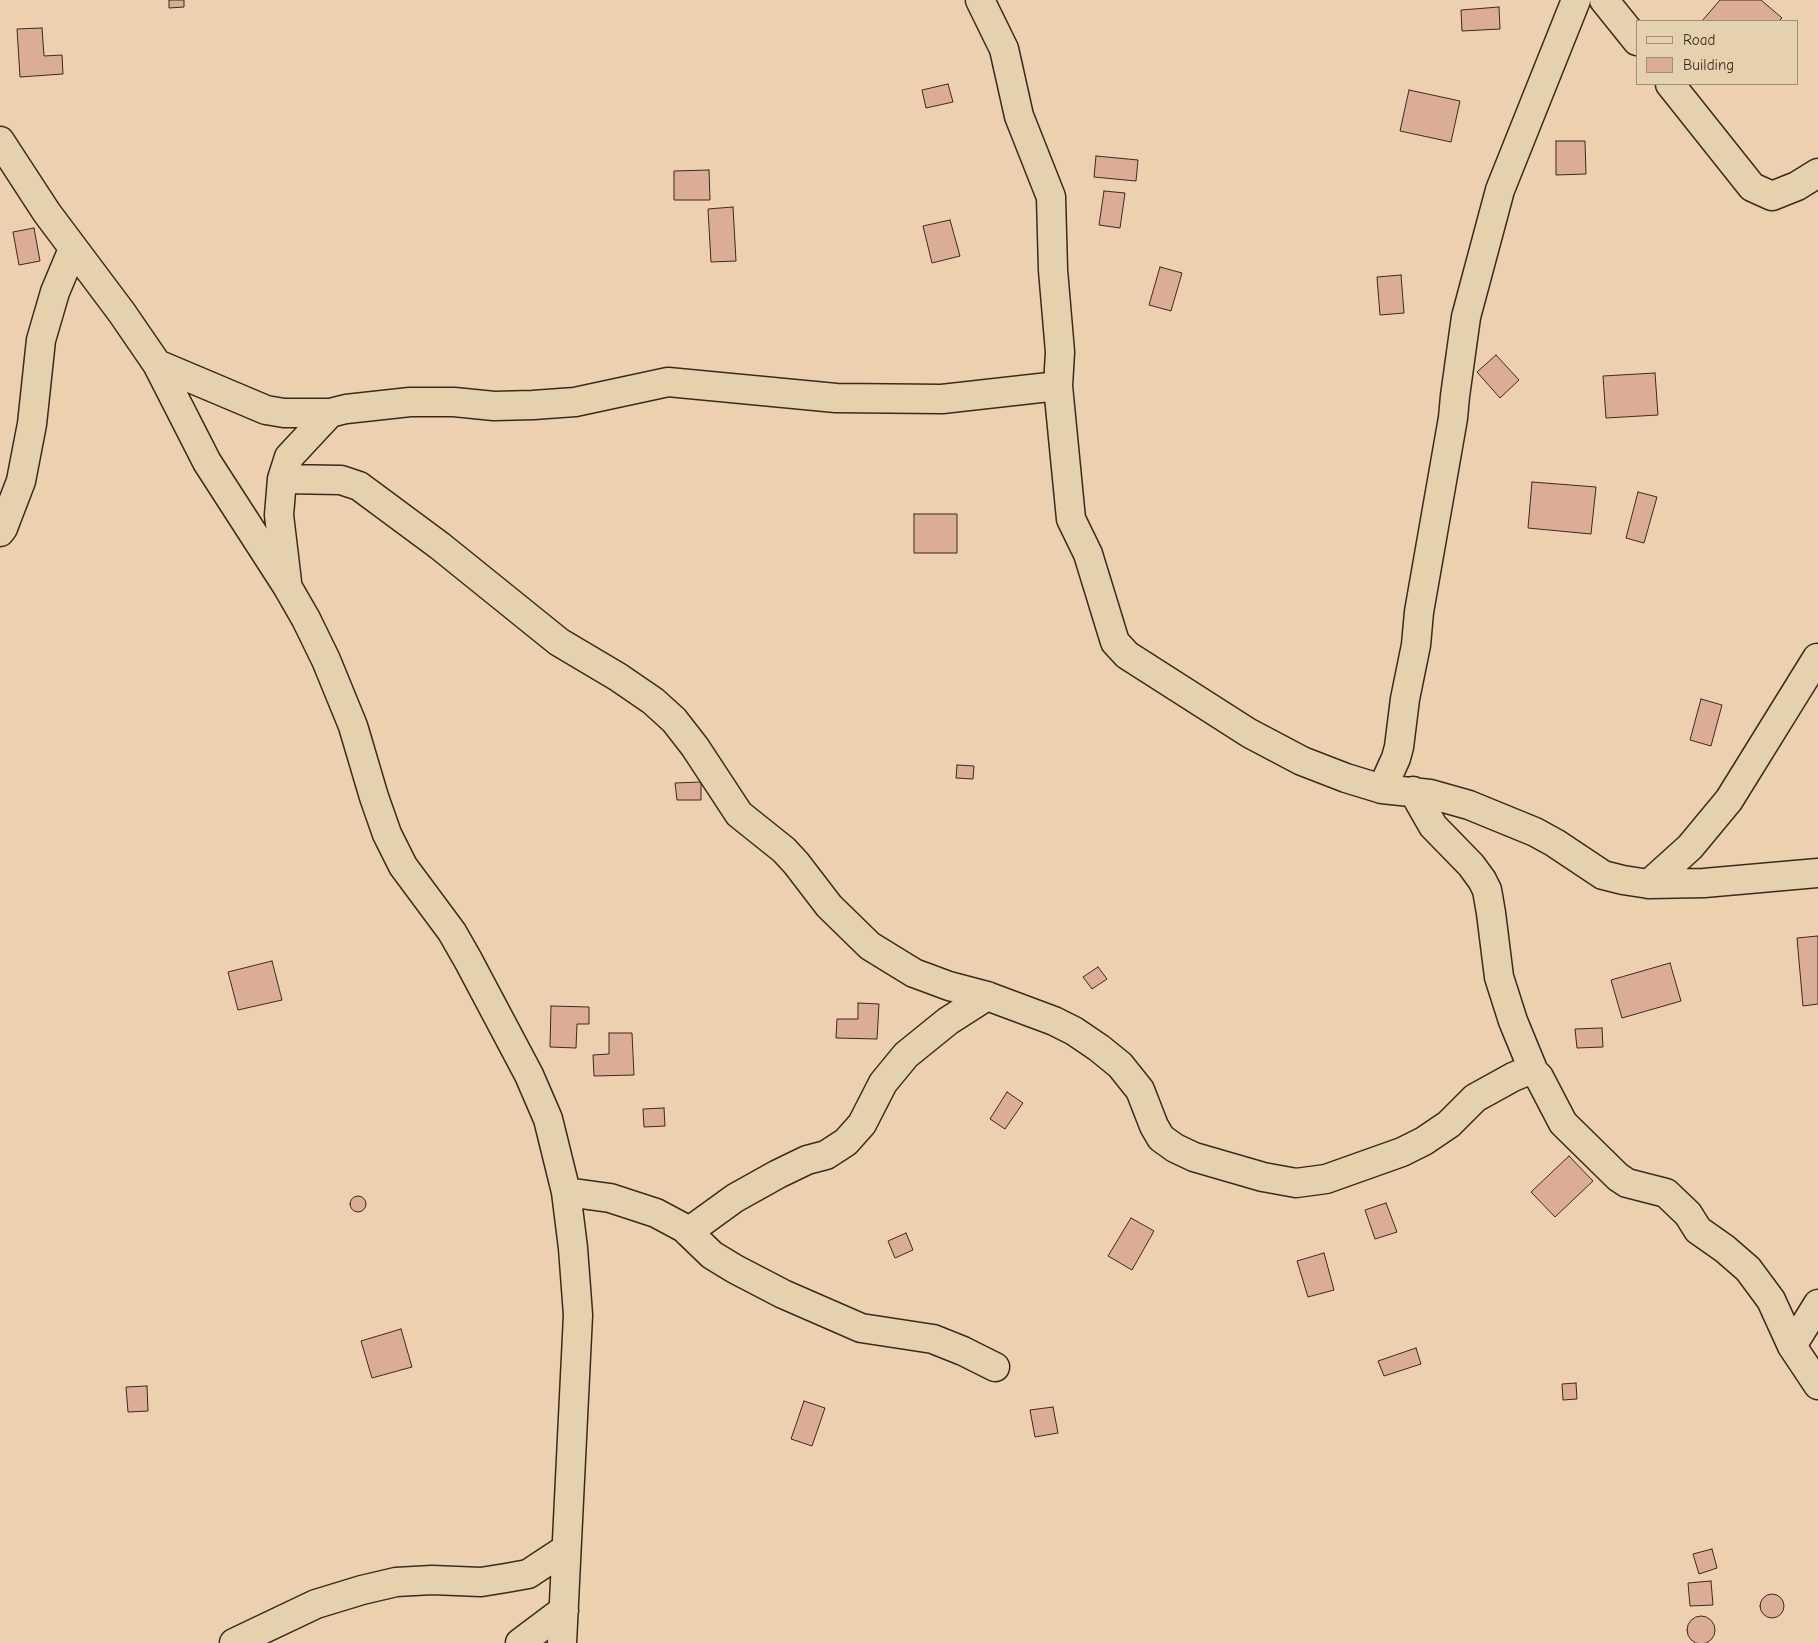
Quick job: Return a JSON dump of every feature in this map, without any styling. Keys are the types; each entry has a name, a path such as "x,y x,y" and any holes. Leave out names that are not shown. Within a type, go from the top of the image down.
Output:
{"street":[{"path":"980,0 1004,49 1019,116 1051,197 1053,270 1060,352 1058,386 1071,519 1088,554 1116,642 1127,655 1249,732 1302,760 1346,778 1382,788 1445,797 1469,805 1535,832 1603,875 1649,884 1704,882 1818,873"},
{"path":"1382,788 1396,758 1399,746 1405,700 1416,645 1419,612 1453,418 1466,317 1500,190 1576,0"},
{"path":"1604,0 1636,40"},
{"path":"1671,85 1752,187 1772,196 1797,186 1818,173"},
{"path":"0,140 47,213 122,313 157,364 207,462 287,586 322,652 353,726 374,798 391,842 403,866 452,932 529,1075 548,1119 566,1192 573,1248 578,1315 562,1643"},
{"path":"0,532 21,481 32,424 41,340 55,292 73,249"},
{"path":"157,364 266,410 284,414 330,414 346,409 410,402 454,402 494,406 575,402 668,382 836,398 914,399 942,399 1058,386"},
{"path":"287,586 279,515 282,479 289,457 330,414"},
{"path":"282,479 341,480 359,486 473,571 559,642 618,676 653,701 674,720 695,747 739,814 784,850 829,906 870,946 914,973 949,986 987,996 1054,1021 1074,1032 1120,1065 1140,1090 1147,1110 1162,1138 1175,1148 1194,1157 1263,1177 1296,1183 1326,1179 1402,1152 1424,1141 1449,1124 1476,1098 1513,1077 1525,1072 1534,1072"},
{"path":"1649,884 1690,847 1729,800 1817,658"},
{"path":"1413,791 1433,826 1471,865 1487,890 1499,977 1513,1021 1534,1072 1539,1077 1564,1123 1612,1172 1627,1183 1666,1193 1688,1214 1698,1230 1725,1249 1748,1269 1771,1300 1792,1346 1818,1385"},
{"path":"688,1232 735,1198 807,1160 826,1155 846,1142 862,1124 883,1083 906,1055 948,1021 987,996"},
{"path":"566,1192 610,1198 656,1213 688,1232 712,1255 783,1294 861,1328 933,1339 963,1350 995,1367"},
{"path":"1792,1346 1818,1304"},
{"path":"234,1643 316,1604 362,1590 396,1582 432,1580 481,1582 528,1574 566,1549"},
{"path":"520,1643 564,1610"}],"building":[{"path":"169,0 184,0 184,7 169,8"},
{"path":"1720,0 1761,0 1782,18 1780,20 1703,20"},
{"path":"1499,7 1500,29 1462,31 1461,10"},
{"path":"42,28 44,56 62,55 63,74 20,77 17,29"},
{"path":"948,84 953,102 926,108 922,90"},
{"path":"1409,90 1460,101 1451,142 1400,131"},
{"path":"1556,141 1585,141 1586,174 1556,175"},
{"path":"1096,156 1138,160 1136,181 1094,177"},
{"path":"709,170 710,200 674,200 674,171"},
{"path":"1104,191 1125,193 1120,228 1099,225"},
{"path":"733,207 736,261 711,262 708,209"},
{"path":"950,220 960,256 932,263 923,226"},
{"path":"34,228 40,261 19,265 13,232"},
{"path":"1160,267 1182,273 1171,311 1149,305"},
{"path":"1401,275 1404,313 1380,315 1377,277"},
{"path":"1496,355 1519,380 1500,398 1477,372"},
{"path":"1655,373 1658,415 1606,418 1603,376"},
{"path":"1532,482 1596,487 1591,534 1528,528"},
{"path":"1638,492 1657,497 1644,543 1626,538"},
{"path":"914,514 957,514 957,553 914,553"},
{"path":"1701,699 1722,705 1711,746 1690,740"},
{"path":"957,765 974,766 973,779 956,778"},
{"path":"701,782 701,800 677,800 675,783"},
{"path":"1818,936 1818,1004 1803,1006 1797,938"},
{"path":"272,961 282,1000 238,1010 228,972"},
{"path":"1670,963 1681,1001 1622,1018 1611,980"},
{"path":"1098,967 1107,979 1092,989 1083,977"},
{"path":"858,1003 879,1004 877,1039 836,1038 837,1019 858,1019"},
{"path":"551,1006 589,1007 589,1024 577,1024 576,1048 550,1047"},
{"path":"1602,1028 1603,1047 1577,1048 1575,1029"},
{"path":"609,1033 632,1033 634,1075 594,1076 593,1055 609,1054"},
{"path":"1007,1092 1023,1103 1005,1129 990,1119"},
{"path":"664,1108 665,1126 644,1127 643,1109"},
{"path":"1569,1156 1593,1181 1555,1217 1531,1192"},
{"path":"355,1196 361,1196 366,1201 364,1210 355,1212 350,1207 350,1201"},
{"path":"1386,1203 1397,1232 1375,1239 1365,1210"},
{"path":"1131,1218 1154,1231 1132,1270 1108,1256"},
{"path":"906,1233 913,1250 895,1258 888,1241"},
{"path":"1324,1253 1334,1290 1308,1297 1297,1261"},
{"path":"401,1329 412,1367 372,1378 361,1341"},
{"path":"1416,1348 1421,1364 1384,1376 1378,1361"},
{"path":"1576,1383 1577,1399 1563,1400 1562,1384"},
{"path":"147,1386 148,1411 128,1412 126,1387"},
{"path":"804,1401 825,1408 812,1446 791,1439"},
{"path":"1053,1407 1058,1433 1035,1437 1030,1410"},
{"path":"1712,1549 1717,1568 1699,1574 1693,1554"},
{"path":"1711,1581 1713,1605 1690,1606 1688,1583"},
{"path":"1767,1594 1777,1594 1784,1601 1784,1611 1777,1618 1767,1618 1760,1611 1760,1601"},
{"path":"1701,1616 1711,1620 1715,1630 1711,1640 1701,1644 1691,1640 1687,1630 1691,1620"}]}
